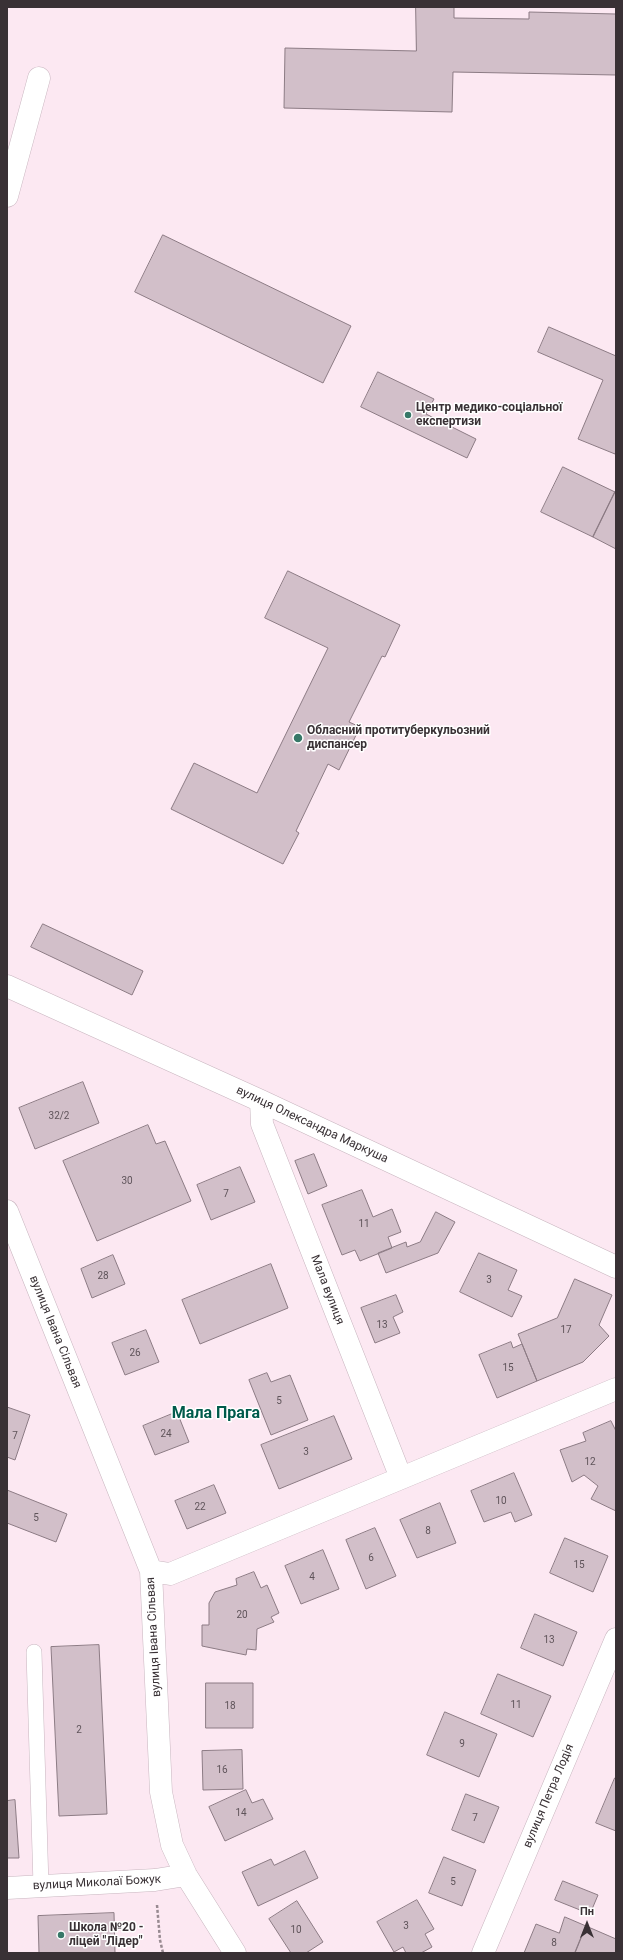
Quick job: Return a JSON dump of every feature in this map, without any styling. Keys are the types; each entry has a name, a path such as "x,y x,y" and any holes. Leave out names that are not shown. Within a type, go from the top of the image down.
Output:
{"street":[{"path":"7,196 39,78"},
{"name":"вулиця Олександра Маркуша","path":"7,986 614,1261"},
{"name":"Мала вулиця","path":"261,1100 262,1124 401,1478"},
{"name":"вулиця Івана Сільвая","path":"7,1211 151,1572 161,1792 172,1844 186,1875 235,1953"},
{"path":"151,1572 170,1574 616,1389"},
{"name":"вулиця Петра Лодія","path":"483,1953 616,1639"},
{"name":"вулиця Миколаї Божук","path":"7,1888 155,1880 186,1875"}],"lane":[{"path":"34,1652 41,1886"}],"path":[{"path":"155,1880 160,1940 163,1953"}],"building":[{"path":"416,7 454,7 454,18 529,19 529,12 616,14 616,75 453,72 452,112 284,108 285,48 416,51"},
{"path":"163,235 351,326 323,383 135,292"},
{"path":"549,327 616,356 615,454 578,439 603,380 538,352"},
{"path":"378,372 434,399 426,414 476,439 467,458 361,407"},
{"path":"563,467 615,492 593,537 541,512"},
{"path":"615,492 616,493 616,549 593,537"},
{"path":"288,571 400,625 385,657 382,656 349,722 360,727 339,770 328,764 296,831 299,833 283,864 171,809 194,763 257,793 328,648 265,618"},
{"path":"43,924 143,971 132,995 31,947"},
{"path":"83,1082 99,1123 35,1149 19,1108"},
{"path":"148,1125 156,1144 165,1141 191,1201 97,1241 63,1161"},
{"path":"314,1154 327,1186 308,1194 295,1161"},
{"path":"240,1167 255,1202 211,1220 197,1185"},
{"path":"362,1190 373,1217 392,1209 401,1232 388,1237 392,1248 360,1261 355,1250 342,1255 322,1205"},
{"path":"436,1212 455,1222 438,1253 386,1273 378,1253 406,1242 407,1247 420,1242"},
{"path":"479,1253 517,1270 508,1290 522,1296 512,1317 460,1292"},
{"path":"113,1255 125,1284 92,1298 81,1269"},
{"path":"271,1264 288,1308 200,1344 182,1300"},
{"path":"575,1279 612,1295 599,1325 609,1336 583,1362 537,1381 518,1334 557,1318"},
{"path":"396,1295 403,1312 393,1317 400,1333 375,1343 361,1308"},
{"path":"146,1330 159,1362 125,1375 112,1343"},
{"path":"511,1342 513,1348 522,1344 537,1381 497,1398 479,1355"},
{"path":"267,1373 271,1382 290,1375 308,1420 271,1435 249,1380"},
{"path":"7,1407 30,1415 15,1460 7,1457"},
{"path":"177,1412 189,1442 155,1455 143,1426"},
{"path":"334,1416 352,1459 279,1489 261,1445"},
{"path":"611,1421 616,1431 616,1511 591,1499 598,1486 584,1475 572,1482 560,1450 586,1441 583,1433"},
{"path":"514,1473 532,1515 515,1522 511,1512 484,1522 471,1491"},
{"path":"214,1485 226,1513 187,1529 175,1501"},
{"path":"7,1490 67,1514 56,1542 7,1523"},
{"path":"440,1503 456,1543 417,1558 400,1520"},
{"path":"375,1528 396,1576 366,1589 346,1540"},
{"path":"565,1538 608,1556 593,1592 550,1573"},
{"path":"323,1550 339,1589 301,1604 285,1566"},
{"path":"254,1572 261,1588 267,1585 279,1613 271,1617 274,1622 257,1629 256,1650 247,1649 246,1655 202,1646 202,1625 209,1625 209,1603 215,1592 237,1585 236,1579"},
{"path":"535,1614 577,1632 563,1666 521,1648"},
{"path":"99,1645 107,1814 59,1816 51,1647"},
{"path":"498,1674 551,1696 533,1737 481,1714"},
{"path":"206,1683 253,1683 253,1728 206,1728"},
{"path":"445,1712 497,1734 479,1777 427,1755"},
{"path":"242,1750 243,1789 203,1790 202,1751"},
{"path":"616,1778 616,1831 596,1823"},
{"path":"246,1790 252,1803 263,1799 273,1819 225,1841 209,1807"},
{"path":"466,1794 499,1807 484,1843 452,1830"},
{"path":"15,1800 19,1858 7,1858 7,1801"},
{"path":"305,1851 318,1878 258,1906 242,1872 271,1859 274,1865"},
{"path":"444,1857 476,1870 462,1906 429,1893"},
{"path":"563,1881 598,1895 590,1914 555,1900"},
{"path":"417,1900 434,1929 425,1934 432,1947 421,1953 406,1953 403,1947 394,1952 377,1922"},
{"path":"297,1901 323,1942 306,1953 291,1953 269,1919"},
{"name":"Школа №20 - ліцей \"Лідер\"","path":"114,1913 115,1953 39,1953 38,1916"},
{"path":"565,1917 586,1926 575,1953 524,1953 536,1924 559,1933"},
{"path":"586,1926 616,1939 616,1953 575,1953"}],"place":[{"name":"Центр медико-соціальної експертизи","path":"408,415"},
{"name":"Обласний протитуберкульозний диспансер","path":"298,738"},
{"name":"Школа №20 - ліцей \"Лідер\"","path":"61,1935"}],"district":[{"name":"Мала Прага","path":"216,1414"}]}
